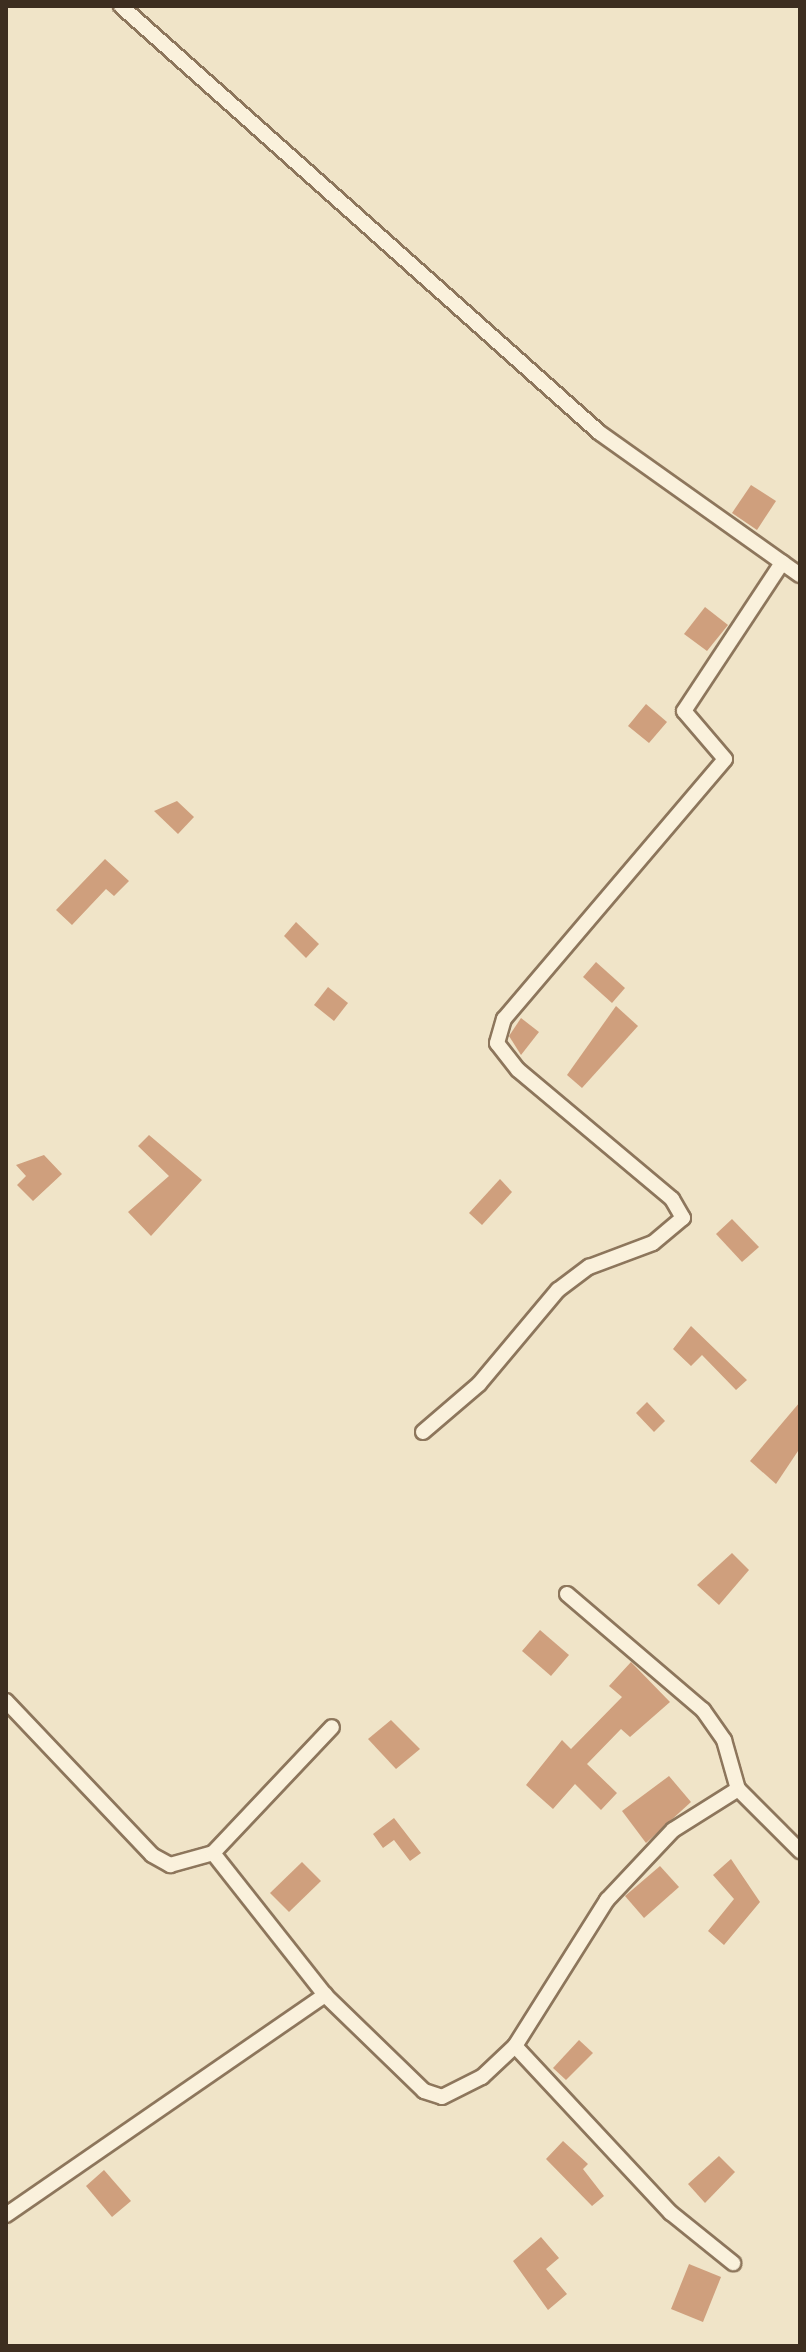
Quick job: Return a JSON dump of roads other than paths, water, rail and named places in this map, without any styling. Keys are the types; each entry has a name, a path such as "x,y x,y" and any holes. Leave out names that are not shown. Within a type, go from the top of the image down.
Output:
{"street":[{"path":"121,6 600,433 800,575"},
{"path":"423,1432 479,1384 558,1290 589,1267 653,1243 683,1218 672,1199 518,1070 497,1043 504,1019 725,759 684,711 782,563"},
{"path":"567,1594 703,1710 724,1740 738,1789 800,1851"},
{"path":"6,1701 152,1855 170,1865 213,1853 332,1727"},
{"path":"213,1853 325,1995 432,2096 462,2090 515,2046 607,1900 673,1830 738,1789"},
{"path":"6,2215 325,1995"},
{"path":"515,2046 671,2213 733,2263"}]}
